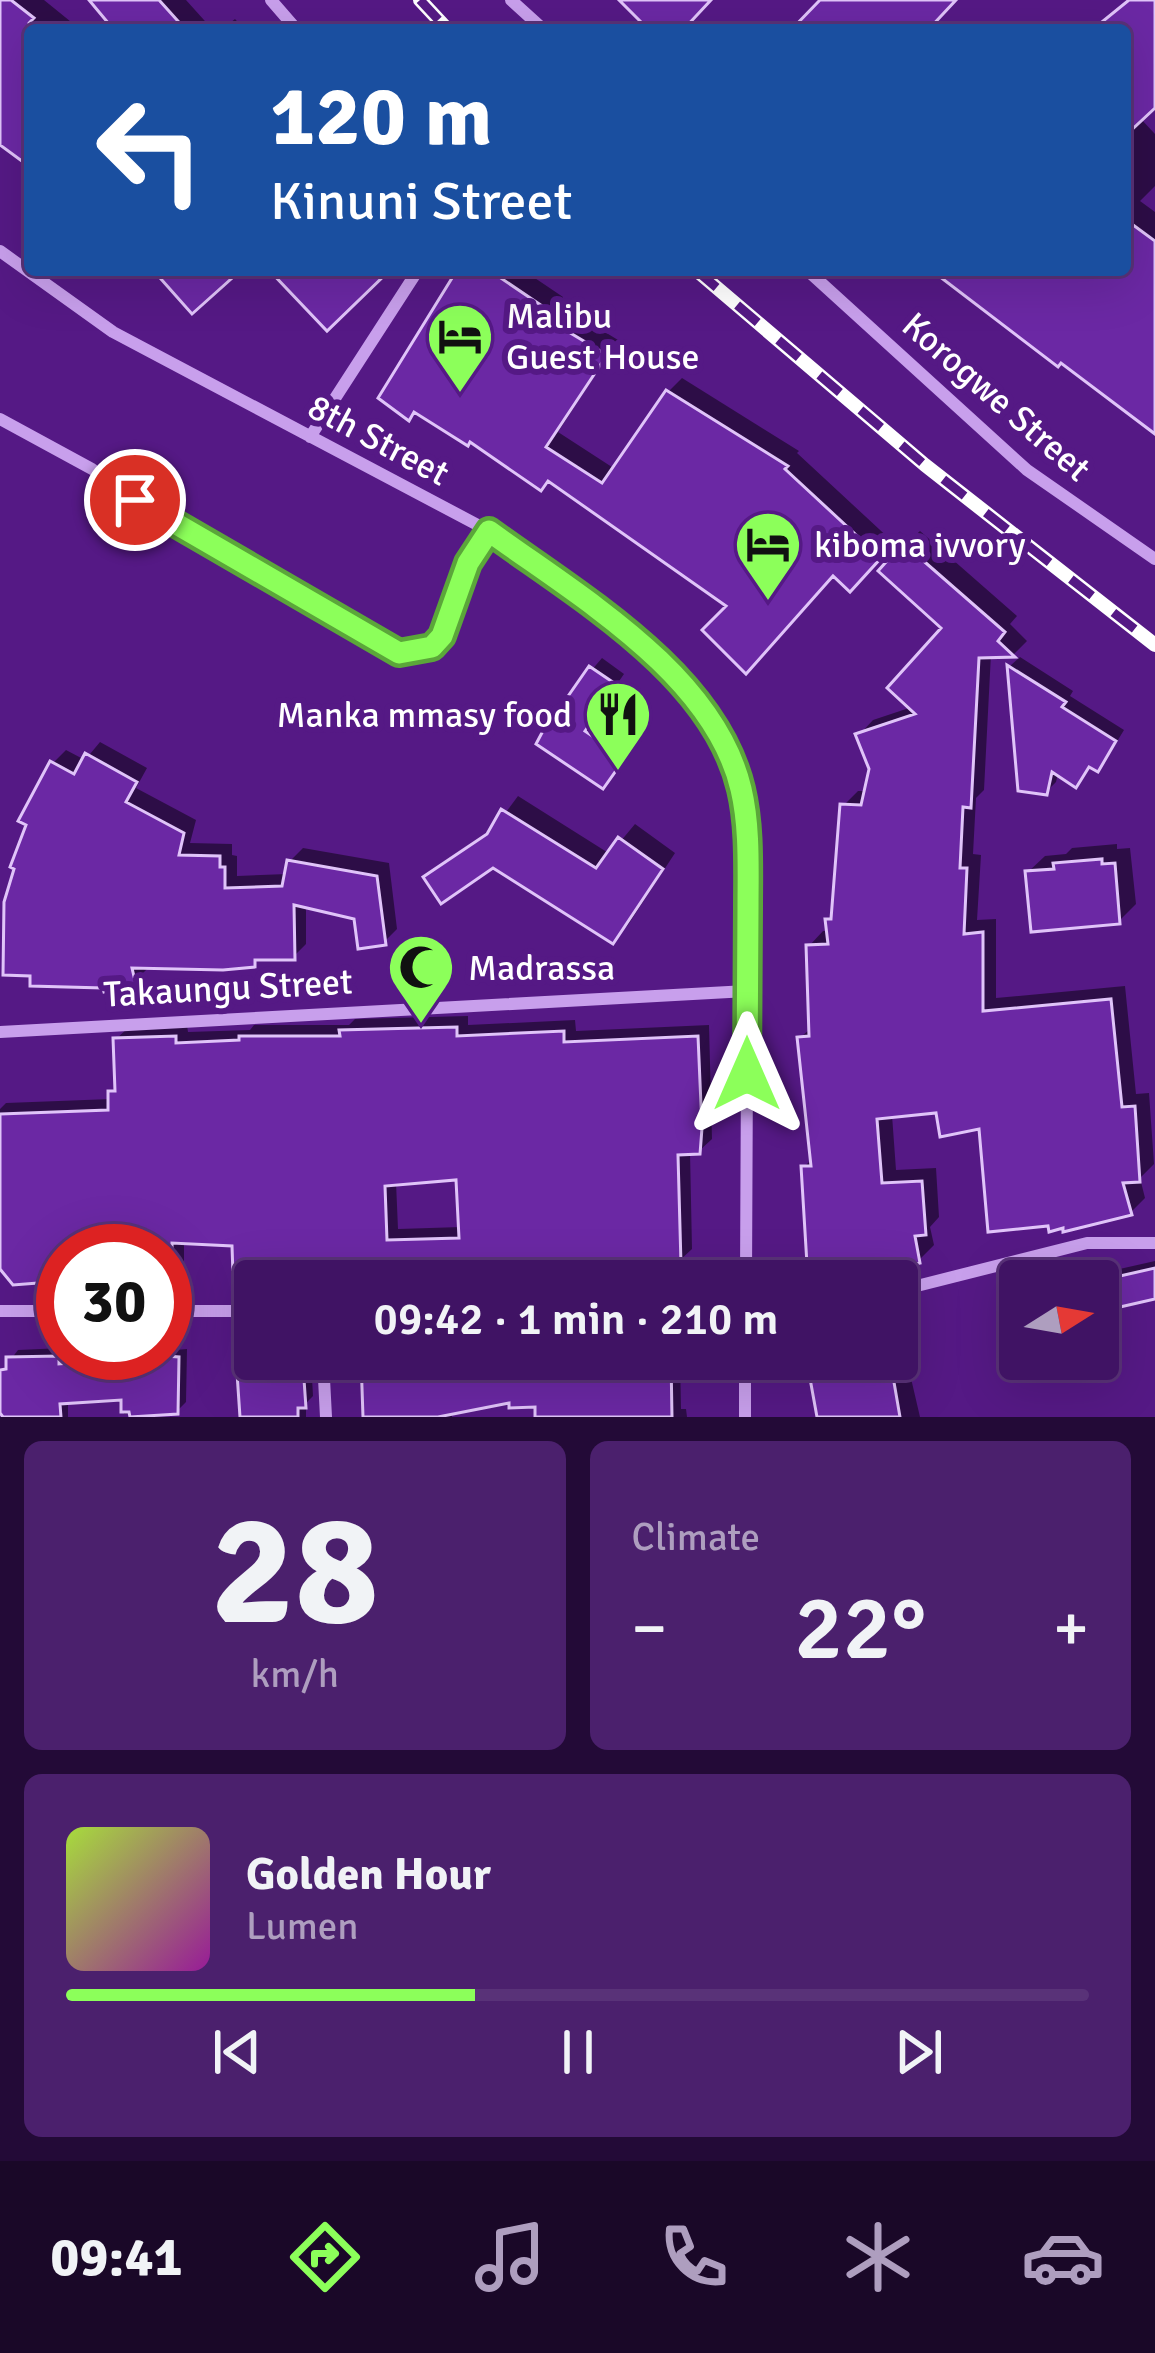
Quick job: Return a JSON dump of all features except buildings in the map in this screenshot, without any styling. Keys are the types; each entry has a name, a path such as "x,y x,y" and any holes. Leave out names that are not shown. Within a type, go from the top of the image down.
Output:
{"street":[{"path":"271,0 292,24"},
{"path":"511,0 537,24"},
{"name":"8th Street","path":"35,276 113,332 489,531 615,622 680,680 724,743 741,788 748,846 746,1260"},
{"path":"310,437 414,276"},
{"name":"Korogwe Street","path":"814,276 1028,470 1155,560"},
{"path":"0,419 399,653 432,647 442,636 468,563 489,531"},
{"name":"Takaungu Street","path":"0,1032 747,991"},
{"path":"918,1286 1087,1244 1155,1243"},
{"path":"0,1311 36,1311"},
{"path":"192,1311 234,1311"},
{"path":"324,1380 326,1417"},
{"path":"745,1417 746,1380"}],"railway":[{"path":"420,0 442,24"},
{"path":"703,276 925,465 1155,645"}],"place":[{"name":"Malibu Guest House","path":"460,395"},
{"name":"kiboma ivvory","path":"768,603"},
{"name":"Manka mmasy food","path":"618,773"},
{"name":"Madrassa","path":"421,1026"}],"route":[{"path":"135,500 399,653 432,647 442,636 468,563 489,531 615,622 680,680 724,743 741,788 748,846 747,1074"}]}
